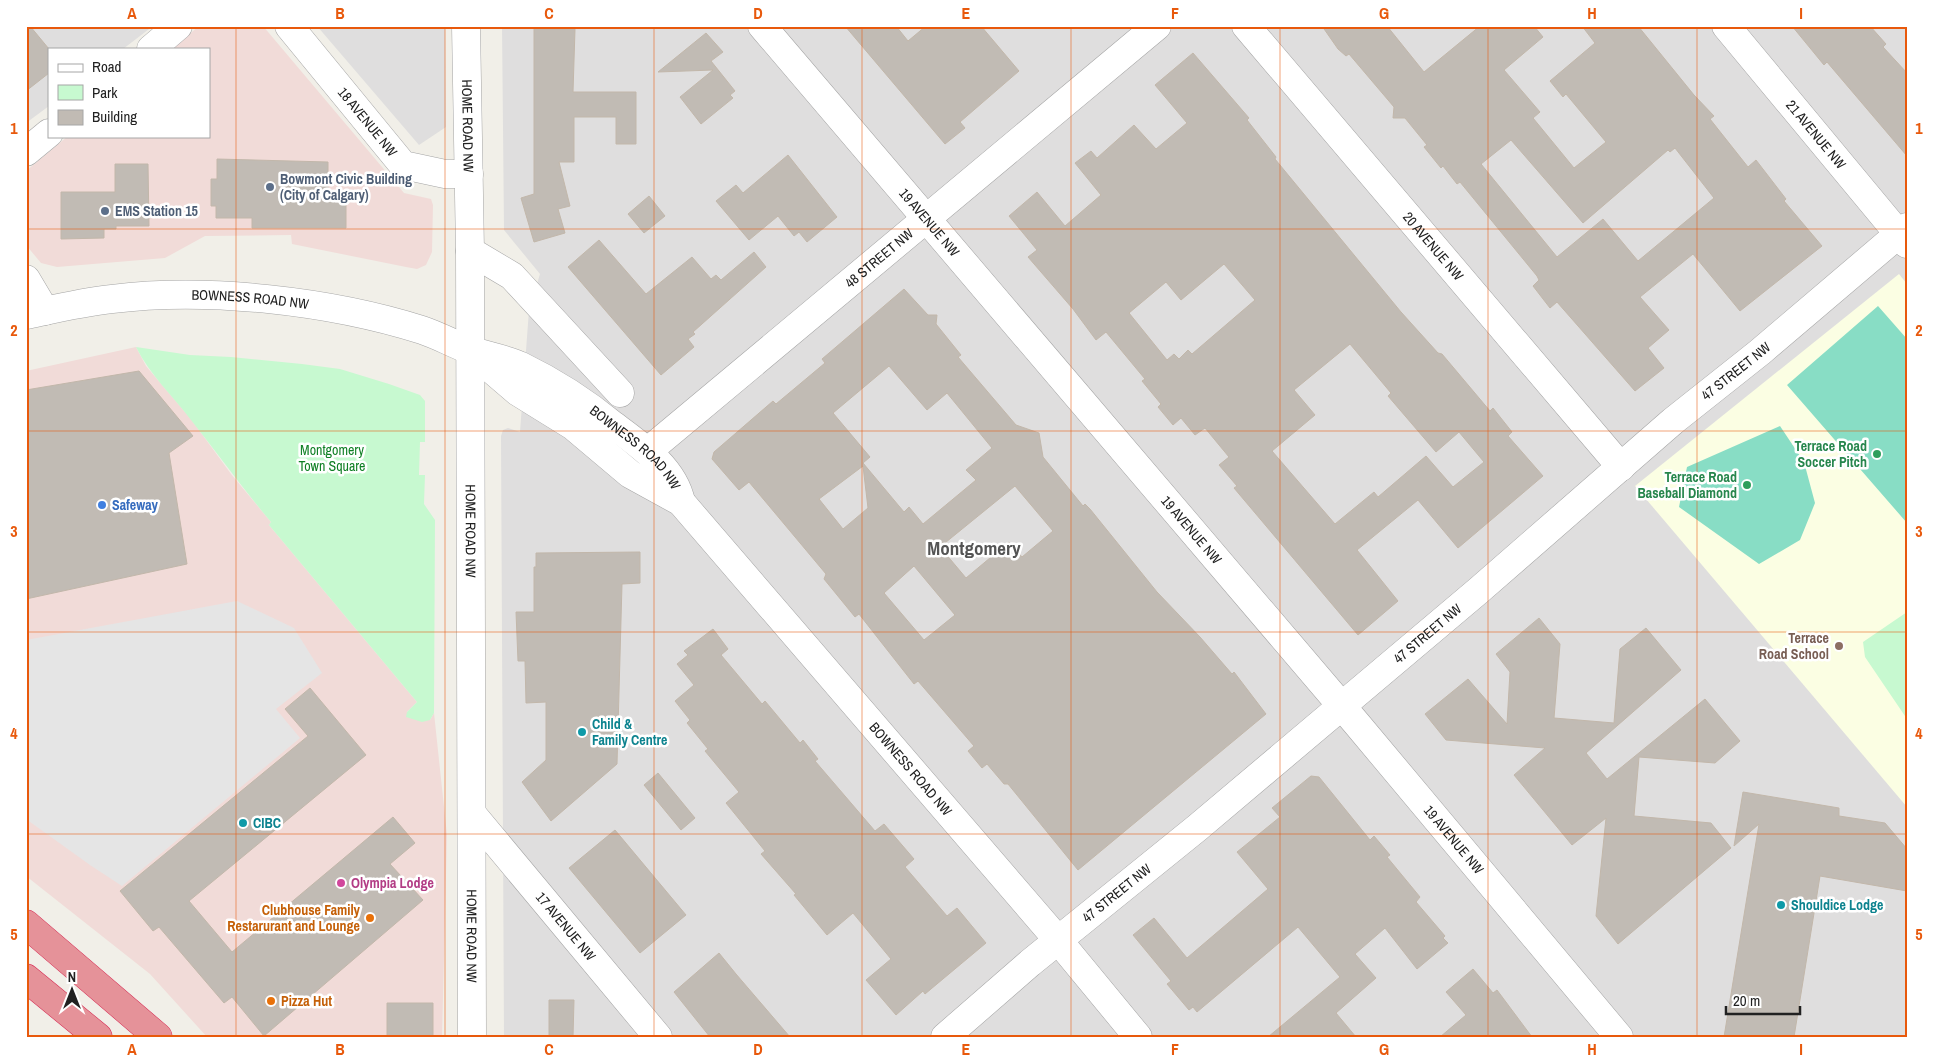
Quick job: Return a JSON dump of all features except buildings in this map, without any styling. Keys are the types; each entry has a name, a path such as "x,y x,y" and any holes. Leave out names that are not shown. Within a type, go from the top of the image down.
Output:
{"highway":[{"path":"26,924 158,1037"},
{"path":"26,978 98,1037"}],"street":[{"path":"151,48 178,26"},
{"name":"18 AVENUE NW","path":"290,26 403,165 445,174 469,174"},
{"name":"HOME ROAD NW","path":"466,26 470,251 472,1037"},
{"name":"19 AVENUE NW","path":"762,26 1342,706 1619,1037"},
{"name":"48 STREET NW","path":"648,452 1157,26"},
{"name":"20 AVENUE NW","path":"1246,26 1621,467"},
{"name":"21 AVENUE NW","path":"1726,26 1904,235"},
{"path":"26,152 48,134"},
{"name":"47 STREET NW","path":"945,1037 1058,940 1198,828 1621,467 1904,235"},
{"path":"470,251 512,276 620,393"},
{"path":"26,278 36,313"},
{"name":"BOWNESS ROAD NW","path":"36,313 111,299 208,295 264,300 354,313 421,330 469,350 520,366 558,386 595,410 648,452 678,488 681,502"},
{"name":"BOWNESS ROAD NW","path":"469,350 518,392 573,426 630,474 681,502 1058,940 1138,1037"},
{"name":"17 AVENUE NW","path":"472,815 658,1037"}],"shaded area":[{"path":"26,26 153,26 124,48 48,48 48,107 26,123"},
{"path":"199,26 263,26 404,193 431,199 433,205 432,252 426,265 417,269 292,244 291,235 205,236 165,258 57,267 41,263 26,245 26,171 66,138 210,138 210,48 173,48"},
{"path":"317,26 445,26 446,127 419,145"},
{"path":"502,26 1907,26 1907,1037 504,1037 501,436 503,430 508,428 520,432 529,310 540,274 504,230"},
{"name":"Terrace Road School","path":"1899,274 1907,284 1907,807 1635,486"},
{"path":"136,347 146,366 191,419 231,474 271,522 269,525 417,702 407,712 430,720 434,713 447,835 442,1037 207,1037 150,974 26,876 26,371"},
{"path":"237,601 294,628 322,673 276,709 300,738 122,886 26,819 26,640"}],"green space":[{"name":"Terrace Road Soccer Pitch","path":"1878,306 1907,339 1907,523 1787,385"},
{"name":"Montgomery Town Square","path":"136,347 190,355 231,357 340,369 420,395 425,401 425,442 420,442 419,475 425,475 424,504 435,520 434,713 430,720 422,722 406,717 407,712 417,702 269,525 271,522 155,376"},
{"name":"Terrace Road Baseball Diamond","path":"1780,426 1804,462 1815,503 1800,540 1759,564 1679,507 1687,467"},
{"path":"1907,612 1907,719 1865,657 1863,642"}],"place":[{"name":"Bowmont Civic Building (City of Calgary)","path":"270,187"},
{"name":"EMS Station 15","path":"105,211"},
{"name":"Terrace Road Soccer Pitch","path":"1877,454"},
{"name":"Terrace Road Baseball Diamond","path":"1747,485"},
{"name":"Safeway","path":"102,505"},
{"name":"Terrace Road School","path":"1839,646"},
{"name":"Child & Family Centre","path":"582,732"},
{"name":"CIBC","path":"243,823"},
{"name":"Olympia Lodge","path":"341,883"},
{"name":"Shouldice Lodge","path":"1781,905"},
{"name":"Clubhouse Family Restarurant and Lounge","path":"370,918"},
{"name":"Pizza Hut","path":"271,1001"}],"district":[{"name":"Montgomery","path":"974,548"}]}
